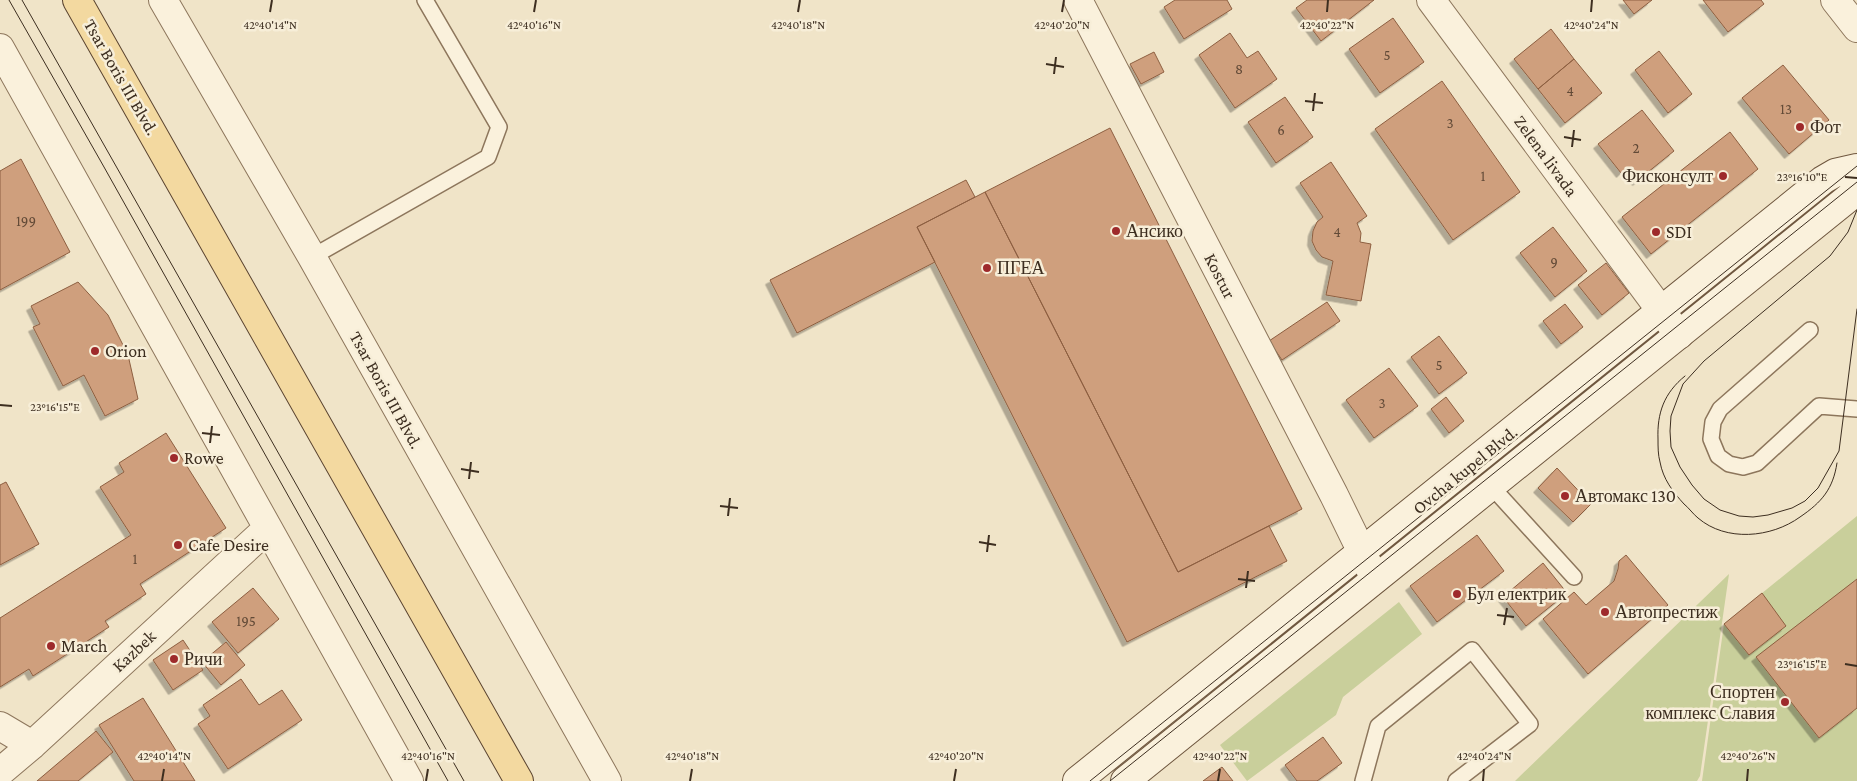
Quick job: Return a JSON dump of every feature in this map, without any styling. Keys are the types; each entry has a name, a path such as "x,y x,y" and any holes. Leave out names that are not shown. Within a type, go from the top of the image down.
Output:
{"main road":[{"name":"Tsar Boris III Blvd.","path":"77,0 519,781"}],"street":[{"name":"Tsar Boris III Blvd.","path":"163,0 312,257 607,781"},
{"name":"Kostur","path":"1078,0 1346,519 1375,580"},
{"name":"Zelena livada","path":"1431,0 1679,335"},
{"path":"1835,0 1857,28"},
{"path":"0,48 409,781"},
{"name":"Ovcha kupel Blvd.","path":"1077,781 1824,180 1835,174 1857,168"},
{"name":"Ovcha kupel Blvd.","path":"1125,781 1857,191"},
{"name":"Kazbek","path":"0,772 32,745 267,529"},
{"path":"0,726 32,745"}],"lane":[{"path":"312,257 488,157 499,127 425,0"},
{"path":"1810,330 1720,410 1713,422 1712,440 1718,456 1729,464 1743,467 1757,463 1819,406 1857,410"},
{"path":"1491,486 1574,577"},
{"path":"1363,781 1378,726 1472,650 1530,724 1456,781"}],"green space":[{"name":"Спортен комплекс Славия","path":"1857,516 1857,781 1702,781 1724,624"},
{"path":"1729,574 1700,776 1697,781 1515,781"},
{"path":"1399,602 1422,634 1343,697 1336,715 1247,781 1220,745"}],"building":[{"path":"1175,0 1227,0 1232,9 1184,39 1164,7"},
{"path":"1307,0 1374,0 1321,41 1296,8"},
{"path":"1623,0 1652,0 1634,14"},
{"path":"1703,0 1761,0 1764,4 1728,32"},
{"path":"1393,18 1424,62 1380,93 1349,49"},
{"path":"1551,29 1574,59 1538,89 1514,59"},
{"path":"1230,33 1247,58 1258,51 1277,79 1235,108 1199,55"},
{"path":"1659,51 1692,94 1668,113 1635,70"},
{"path":"1154,52 1164,72 1141,84 1130,64"},
{"path":"1574,59 1602,93 1565,123 1538,89"},
{"path":"1783,65 1829,120 1789,154 1742,98"},
{"path":"1442,81 1520,192 1453,240 1375,129"},
{"path":"1285,97 1313,137 1276,163 1248,122"},
{"path":"1642,110 1674,151 1637,181 1626,168 1621,173 1598,144"},
{"path":"1110,128 1302,509 1178,572 985,192"},
{"path":"1730,132 1758,169 1651,254 1622,217"},
{"path":"21,159 70,252 0,290 0,171"},
{"path":"1331,162 1367,216 1357,223 1361,233 1360,242 1371,244 1361,301 1326,295 1333,261 1322,257 1312,241 1313,231 1317,222 1323,217 1300,183"},
{"path":"966,180 975,197 917,227 935,262 797,333 770,280"},
{"path":"985,192 1178,572 1269,526 1287,561 1127,642 917,227"},
{"path":"1553,227 1587,271 1555,297 1520,253"},
{"path":"1606,263 1629,293 1602,315 1578,285"},
{"path":"78,282 108,315 128,355 138,399 105,416 84,375 63,386 33,327 40,324 31,306"},
{"path":"1327,302 1340,321 1282,360 1269,341"},
{"path":"1565,304 1583,327 1561,344 1543,321"},
{"path":"1439,336 1467,373 1439,394 1411,357"},
{"path":"1389,368 1418,406 1374,438 1346,400"},
{"path":"1446,397 1464,421 1449,433 1431,409"},
{"path":"166,433 226,528 140,584 146,594 105,621 109,627 33,676 29,669 0,687 0,618 131,535 100,487 124,472 119,463"},
{"name":"Автомакс 130","path":"1557,468 1591,504 1573,522 1538,488"},
{"path":"6,482 39,544 0,565 0,485"},
{"path":"1477,535 1504,571 1437,622 1410,586"},
{"name":"Автопрестиж","path":"1626,555 1668,605 1588,674 1543,619 1574,592 1586,605 1614,581 1619,561"},
{"path":"1543,563 1567,593 1526,626 1503,597"},
{"path":"1857,579 1857,708 1819,738 1756,657"},
{"path":"253,588 279,619 238,653 212,622"},
{"path":"1762,593 1786,626 1749,655 1724,624"},
{"path":"183,640 203,670 173,690 153,660"},
{"path":"226,642 245,665 221,685 202,662"},
{"path":"241,679 259,705 282,690 302,720 228,769 198,724 210,716 203,705"},
{"path":"143,698 195,781 134,781 99,725"},
{"path":"96,731 113,752 78,781 37,781"},
{"path":"1323,737 1342,763 1317,781 1297,781 1285,765"},
{"path":"1222,767 1233,781 1203,781"}],"tram line":[{"path":"9,0 448,781"},
{"path":"22,0 464,781"},
{"path":"1090,781 1857,166"},
{"path":"1110,781 1857,182"},
{"path":"1857,210 1848,232 1830,256 1704,361 1683,384 1671,416 1671,447 1680,467 1704,499 1720,510 1739,516 1753,517 1792,508 1805,501 1818,488 1839,451 1857,309"},
{"path":"1685,376 1672,389 1663,404 1658,430 1659,457 1663,474 1672,490 1696,516 1709,526 1735,534 1749,534 1762,533 1788,524 1808,511 1825,494 1833,480 1837,463"}],"place":[{"name":"Фот","path":"1800,127"},
{"name":"Фисконсулт","path":"1723,176"},
{"name":"Ансико","path":"1116,231"},
{"name":"SDI","path":"1656,232"},
{"name":"ПГЕА","path":"987,268"},
{"name":"Orion","path":"95,351"},
{"name":"Rowe","path":"174,458"},
{"name":"Автомакс 130","path":"1565,496"},
{"name":"Cafe Desire","path":"178,545"},
{"name":"Бул електрик","path":"1457,594"},
{"name":"Автопрестиж","path":"1605,612"},
{"name":"March","path":"51,646"},
{"name":"Ричи","path":"174,659"},
{"name":"Спортен комплекс Славия","path":"1785,702"}]}
